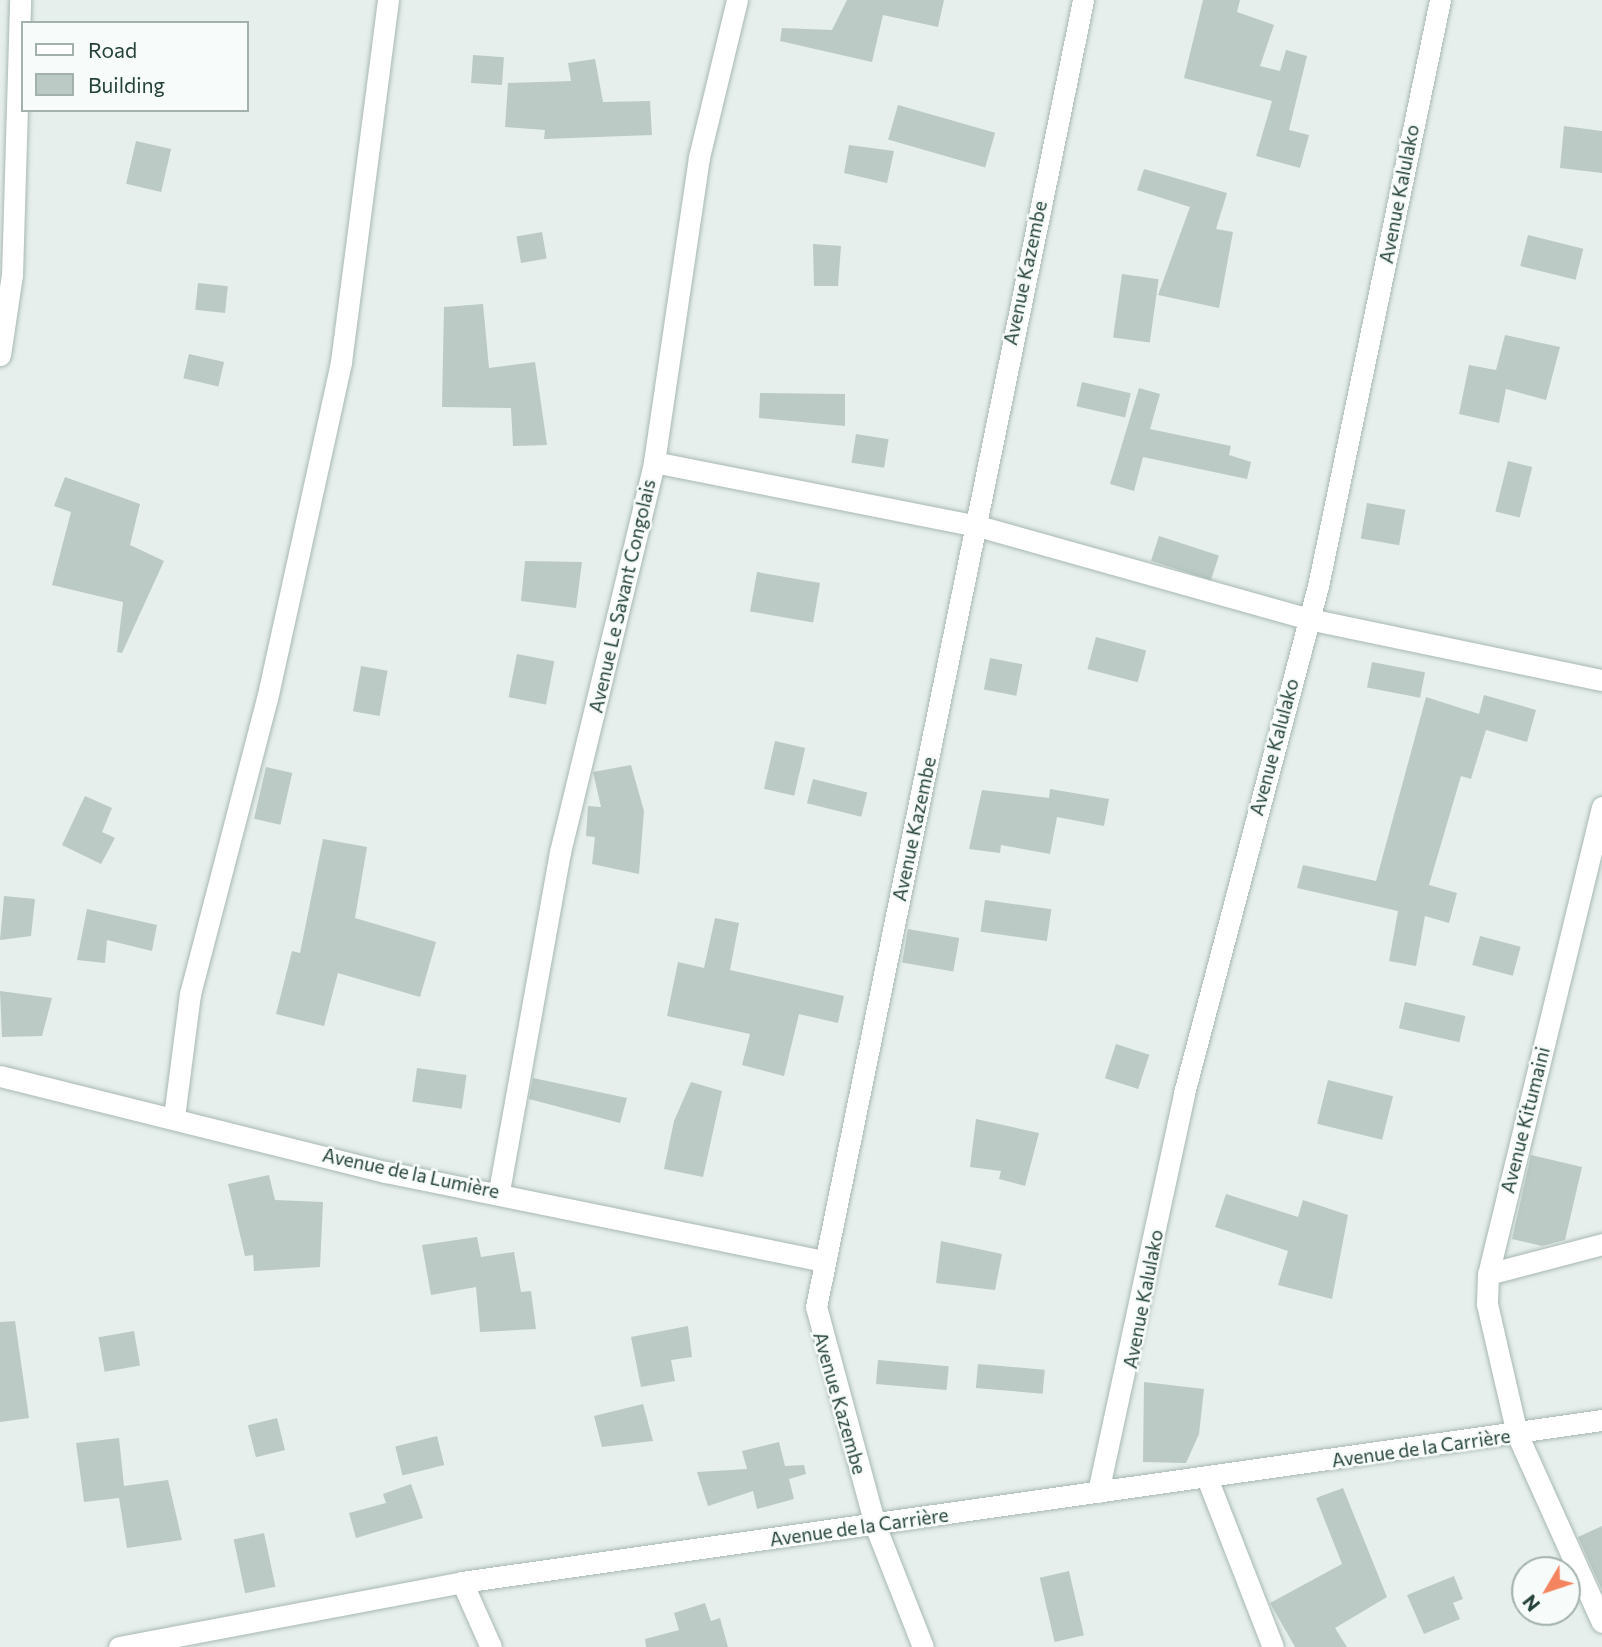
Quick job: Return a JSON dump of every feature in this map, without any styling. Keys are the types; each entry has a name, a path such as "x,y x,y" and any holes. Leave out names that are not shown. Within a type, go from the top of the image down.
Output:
{"street":[{"path":"0,355 12,275 20,0"},
{"path":"174,1117 190,995 267,699 341,362 388,0"},
{"name":"Avenue Le Savant Congolais","path":"499,1191 560,852 654,462 699,157 737,0"},
{"name":"Avenue Kazembe","path":"923,1647 875,1525 817,1325 824,1261 978,526 1083,0"},
{"name":"Avenue Kalulako","path":"1098,1492 1184,1093 1309,619 1440,0"},
{"path":"654,462 978,526 1309,619 1602,680"},
{"name":"Avenue Kitumaini","path":"1602,807 1488,1274 1489,1321 1517,1434 1602,1622"},
{"name":"Avenue de la Lumière","path":"0,1076 174,1117 386,1172 499,1191 824,1261"},
{"path":"1488,1274 1602,1244"},
{"name":"Avenue de la Carrière","path":"119,1647 195,1641 462,1582 1602,1420"},
{"path":"1207,1478 1273,1647"},
{"path":"462,1582 491,1647"}],"building":[{"path":"847,0 944,0 938,27 883,15 872,62 780,41 782,28 832,30"},
{"path":"1203,0 1240,0 1237,12 1274,25 1260,66 1280,71 1286,50 1307,56 1289,130 1309,135 1300,168 1256,156 1272,101 1184,78"},
{"path":"473,55 504,57 502,85 471,83"},
{"path":"595,59 603,102 650,101 652,135 544,139 545,130 505,127 508,83 571,81 568,63"},
{"path":"898,105 995,133 985,167 888,140"},
{"path":"1564,126 1602,131 1602,173 1560,168"},
{"path":"136,141 171,149 161,192 126,184"},
{"path":"849,145 894,151 887,183 844,173"},
{"path":"1144,169 1227,193 1216,229 1233,232 1219,308 1158,295 1190,207 1137,190"},
{"path":"542,232 547,259 521,263 516,237"},
{"path":"1528,235 1583,249 1576,280 1520,266"},
{"path":"813,244 841,246 838,286 814,286"},
{"path":"1122,274 1159,279 1150,343 1113,337"},
{"path":"198,283 228,286 225,313 195,310"},
{"path":"483,304 489,368 535,362 547,445 513,446 511,408 442,407 444,307"},
{"path":"1505,335 1560,347 1546,400 1506,389 1499,423 1459,414 1469,365 1496,370"},
{"path":"189,354 224,362 218,386 183,378"},
{"path":"1082,382 1131,393 1125,418 1076,406"},
{"path":"1139,388 1160,394 1150,429 1231,446 1229,455 1251,462 1247,479 1143,457 1134,491 1110,484"},
{"path":"760,393 845,394 845,426 759,418"},
{"path":"856,434 889,439 884,468 851,463"},
{"path":"1508,461 1532,467 1520,518 1495,511"},
{"path":"65,477 140,504 130,545 164,561 122,653 117,652 123,602 52,585 71,512 54,506"},
{"path":"1367,503 1405,510 1399,545 1361,538"},
{"path":"1159,536 1219,555 1211,580 1151,561"},
{"path":"525,561 582,562 576,608 521,601"},
{"path":"757,572 820,583 813,623 750,611"},
{"path":"1096,637 1146,650 1138,682 1087,669"},
{"path":"517,654 554,661 546,704 509,697"},
{"path":"990,658 1022,664 1016,696 984,689"},
{"path":"1372,662 1425,672 1420,698 1367,688"},
{"path":"361,666 388,671 380,716 353,711"},
{"path":"1484,695 1536,710 1527,742 1486,730 1471,779 1461,776 1429,885 1457,893 1449,923 1425,916 1416,966 1389,961 1398,911 1297,888 1303,865 1376,881 1426,697 1479,714"},
{"path":"775,741 805,748 794,796 764,789"},
{"path":"631,765 644,811 639,874 592,864 595,837 586,836 588,806 601,807 593,772"},
{"path":"266,767 292,773 280,825 254,819"},
{"path":"813,779 867,793 861,817 807,803"},
{"path":"1050,789 1109,799 1104,826 1057,817 1050,854 1001,845 1000,853 969,849 982,790 1049,798"},
{"path":"85,796 112,808 102,832 115,838 101,864 62,845"},
{"path":"323,839 367,847 355,918 436,942 420,997 338,973 324,1026 276,1014 292,951 300,953"},
{"path":"4,896 35,899 31,936 0,940"},
{"path":"985,900 1051,909 1047,941 981,932"},
{"path":"87,909 157,925 152,951 107,940 105,963 77,960"},
{"path":"715,918 739,923 730,970 844,996 838,1023 799,1014 784,1076 742,1065 750,1034 667,1016 678,962 704,968"},
{"path":"908,929 959,938 953,972 902,962"},
{"path":"1480,936 1521,947 1513,976 1472,965"},
{"path":"0,991 52,998 42,1036 2,1037"},
{"path":"1405,1002 1465,1016 1459,1042 1399,1028"},
{"path":"1116,1044 1149,1055 1138,1089 1105,1078"},
{"path":"417,1068 467,1075 462,1109 412,1102"},
{"path":"533,1078 627,1098 620,1123 529,1099"},
{"path":"1328,1080 1393,1096 1382,1140 1317,1124"},
{"path":"691,1082 722,1091 703,1177 664,1169 674,1121"},
{"path":"976,1119 1039,1133 1025,1186 999,1179 1001,1171 970,1167"},
{"path":"1531,1155 1582,1167 1565,1240 1542,1246 1512,1239"},
{"path":"269,1175 275,1200 323,1202 320,1267 254,1271 253,1255 245,1256 228,1184"},
{"path":"1226,1194 1298,1217 1303,1200 1348,1215 1332,1299 1278,1285 1288,1251 1215,1227"},
{"path":"477,1237 481,1257 514,1252 521,1292 531,1291 536,1329 480,1332 476,1287 431,1295 422,1245"},
{"path":"941,1241 1002,1254 995,1290 936,1283"},
{"path":"15,1321 29,1418 0,1422 0,1322"},
{"path":"688,1326 692,1357 671,1360 675,1381 641,1387 631,1337"},
{"path":"134,1331 140,1365 105,1372 99,1337"},
{"path":"878,1360 949,1366 947,1390 876,1384"},
{"path":"978,1364 1045,1370 1043,1394 976,1388"},
{"path":"1144,1382 1204,1389 1199,1434 1186,1463 1143,1462"},
{"path":"643,1404 653,1441 602,1447 594,1416"},
{"path":"277,1418 285,1450 256,1457 248,1425"},
{"path":"437,1436 444,1465 403,1476 395,1446"},
{"path":"119,1438 124,1486 168,1480 182,1540 127,1548 119,1498 84,1502 76,1443"},
{"path":"779,1442 785,1466 804,1465 806,1474 789,1479 794,1499 757,1509 753,1491 708,1506 697,1472 747,1469 742,1451"},
{"path":"411,1484 423,1518 356,1538 349,1513 386,1503 383,1494"},
{"path":"1343,1488 1387,1597 1335,1628 1347,1647 1295,1647 1270,1603 1342,1564 1316,1498"},
{"path":"1602,1526 1602,1590 1578,1537"},
{"path":"264,1533 275,1587 245,1593 234,1539"},
{"path":"1069,1571 1084,1635 1055,1642 1040,1578"},
{"path":"1454,1576 1463,1599 1453,1603 1460,1619 1424,1634 1407,1595"},
{"path":"705,1603 711,1621 720,1618 728,1647 646,1647 645,1639 679,1630 674,1613"}]}
